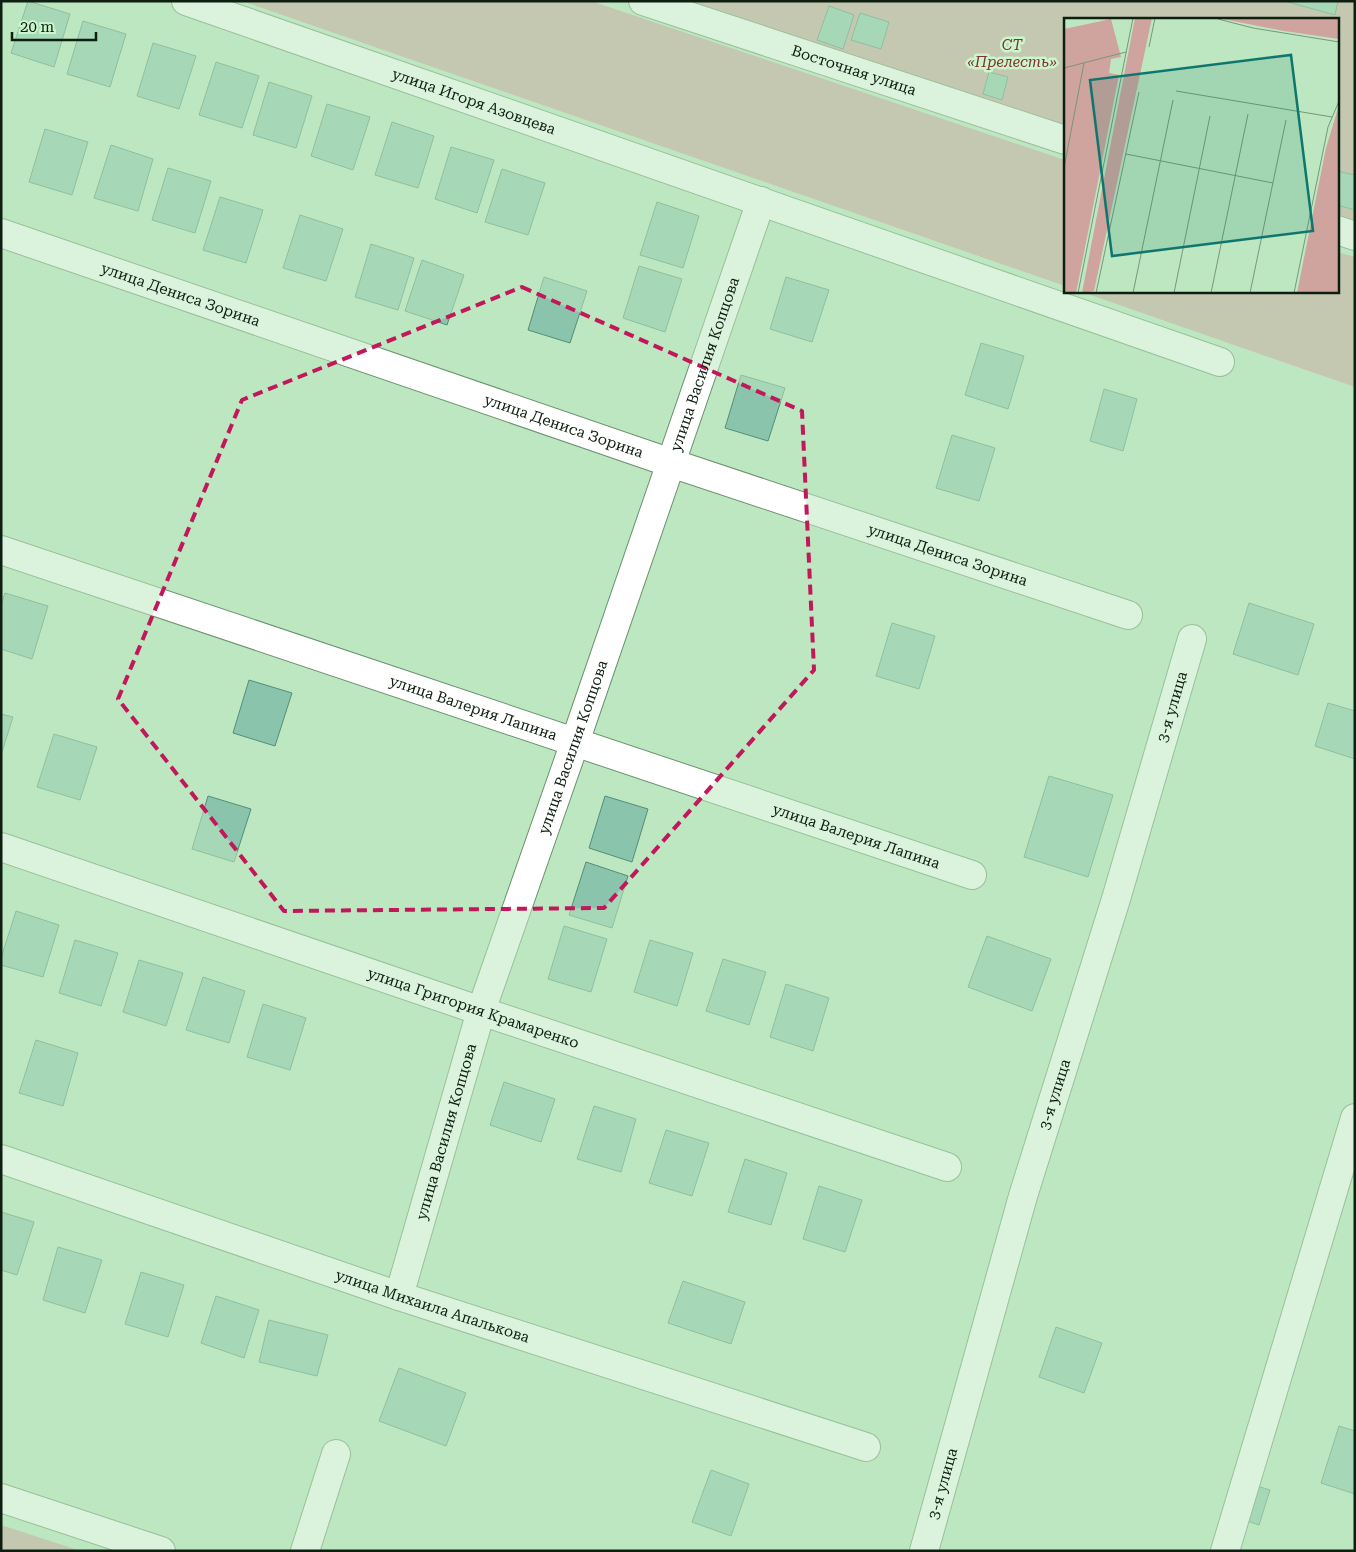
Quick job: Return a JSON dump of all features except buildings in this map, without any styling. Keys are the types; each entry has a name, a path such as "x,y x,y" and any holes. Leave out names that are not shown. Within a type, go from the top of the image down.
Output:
{"street":[{"name":"улица Игоря Азовцева","path":"186,1 1220,362"},
{"name":"Восточная улица","path":"643,1 1064,140"},
{"name":"улица Василия Копцова","path":"399,1296 481,1012 761,201"},
{"path":"1338,230 1355,236"},
{"name":"улица Дениса Зорина","path":"1,233 671,463 1128,615"},
{"name":"улица Валерия Лапина","path":"1,550 972,875"},
{"name":"3-я улица","path":"924,1551 1023,1196 1116,899 1192,639"},
{"name":"улица Григория Крамаренко","path":"1,847 481,1012 946,1167"},
{"path":"1224,1551 1355,1118"},
{"name":"улица Михаила Апалькова","path":"1,1159 399,1296 866,1448"},
{"path":"305,1551 336,1454"},
{"path":"1,1498 161,1551"}],"highlighted area":[{"path":"522,287 802,411 814,670 604,908 284,911 118,699 242,400"}],"green space":[{"path":"242,1 591,1 1064,160 1064,286"},
{"name":"СТ «Прелесть»","path":"682,1 1355,1 1355,221 1338,215 1338,18 1064,18 1064,126"},
{"path":"1338,252 1355,257 1355,387 1082,292 1338,292"},
{"path":"1,1525 81,1551 1,1551"}]}
